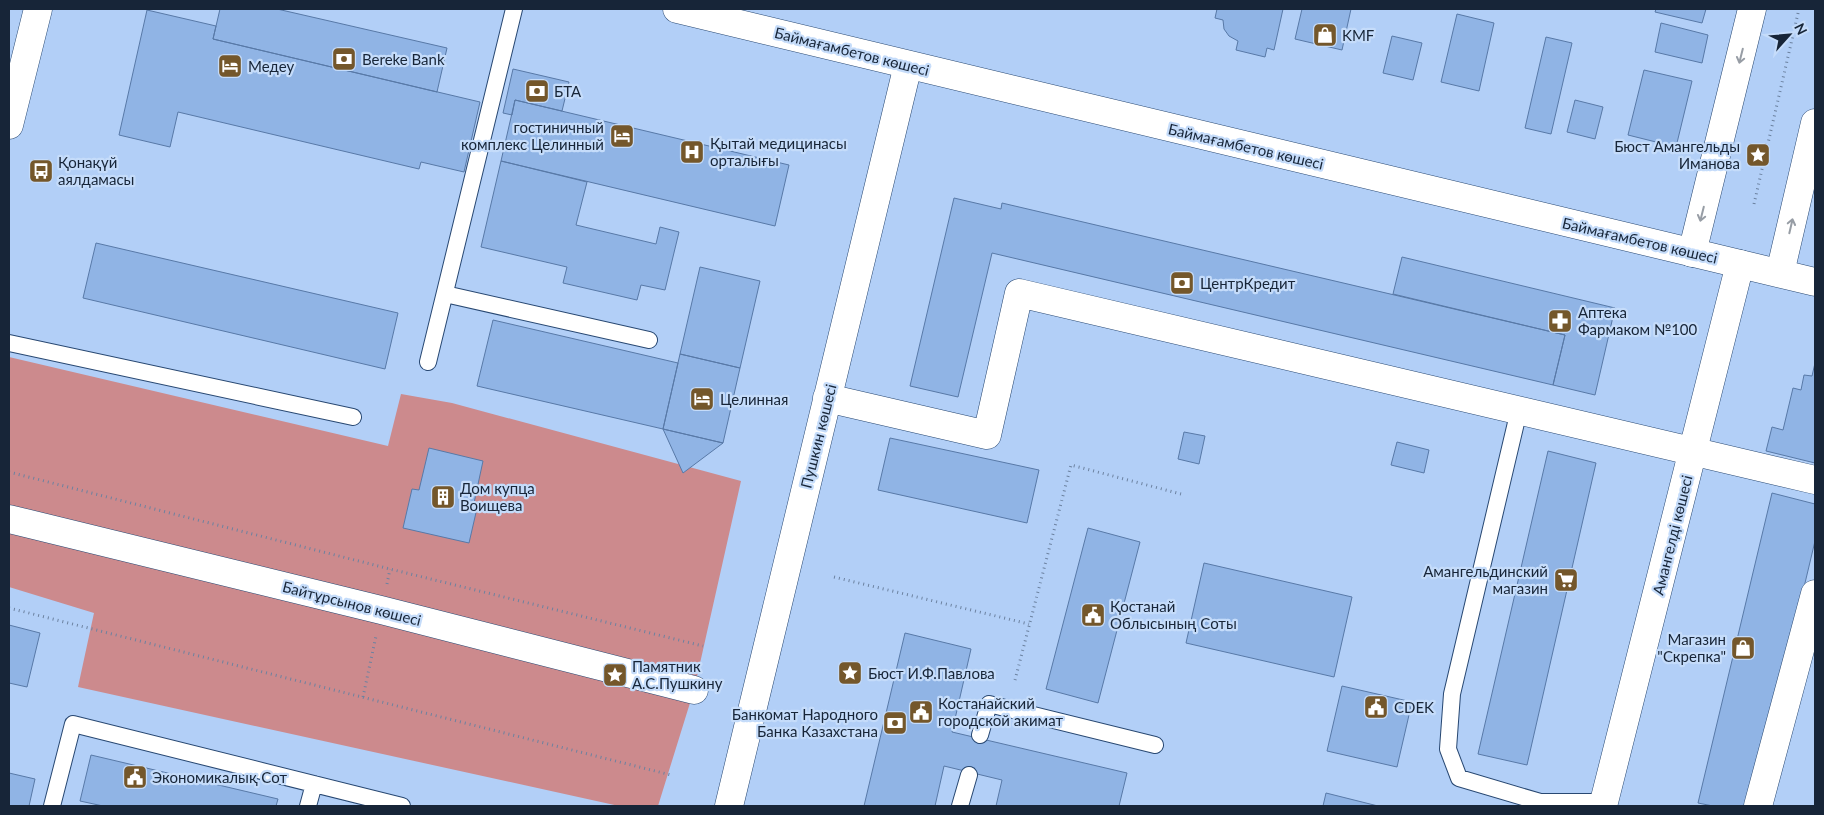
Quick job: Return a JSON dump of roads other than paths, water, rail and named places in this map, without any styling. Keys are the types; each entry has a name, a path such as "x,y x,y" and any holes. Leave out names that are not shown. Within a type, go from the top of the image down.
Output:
{"street":[{"path":"9,125 16,66 38,9"},
{"name":"Баймағамбетов көшесі","path":"677,9 1815,282"},
{"path":"1692,252 1752,9"},
{"name":"Пушкин көшесі","path":"729,806 908,65"},
{"path":"1780,273 1815,123"},
{"name":"Амангелді көшесі","path":"1609,805 1693,451 1740,264"},
{"path":"827,398 987,435 1019,294 1815,480"},
{"name":"Байтұрсынов көшесі","path":"9,519 381,610 694,690"},
{"path":"1758,806 1815,594"}],"lane":[{"path":"428,362 514,9"},
{"path":"445,294 649,340"},
{"path":"9,343 353,417"},
{"path":"1519,410 1452,694 1448,749 1459,778 1540,802 1609,805"},
{"path":"980,735 988,704 1155,745"},
{"path":"52,806 73,724 402,806"},
{"path":"960,806 969,775"},
{"path":"308,806 314,784"}],"place":[{"name":"KMF","path":"1325,35"},
{"name":"Bereke Bank","path":"344,59"},
{"name":"Медеу","path":"230,66"},
{"name":"БТА","path":"537,91"},
{"name":"гостиничный комплекс Целинный","path":"622,136"},
{"name":"Қытай медицинасы орталығы","path":"692,152"},
{"name":"Бюст Амангельды Иманова","path":"1758,155"},
{"name":"Қонақүй аялдамасы","path":"41,171"},
{"name":"ЦентрКредит","path":"1182,283"},
{"name":"Аптека Фармаком №100","path":"1560,321"},
{"name":"Целинная","path":"702,399"},
{"name":"Дом купца Воищева","path":"443,497"},
{"name":"Амангельдинский магазин","path":"1566,580"},
{"name":"Қостанай Облысының Соты","path":"1093,615"},
{"name":"Магазин \"Скрепка\"","path":"1743,648"},
{"name":"Бюст И.Ф.Павлова","path":"850,673"},
{"name":"Памятник А.С.Пушкину","path":"615,675"},
{"name":"CDEK","path":"1376,707"},
{"name":"Костанайский городской акимат","path":"921,712"},
{"name":"Банкомат Народного Банка Казахстана","path":"895,723"},
{"name":"Экономикалық Сот","path":"135,777"}]}
